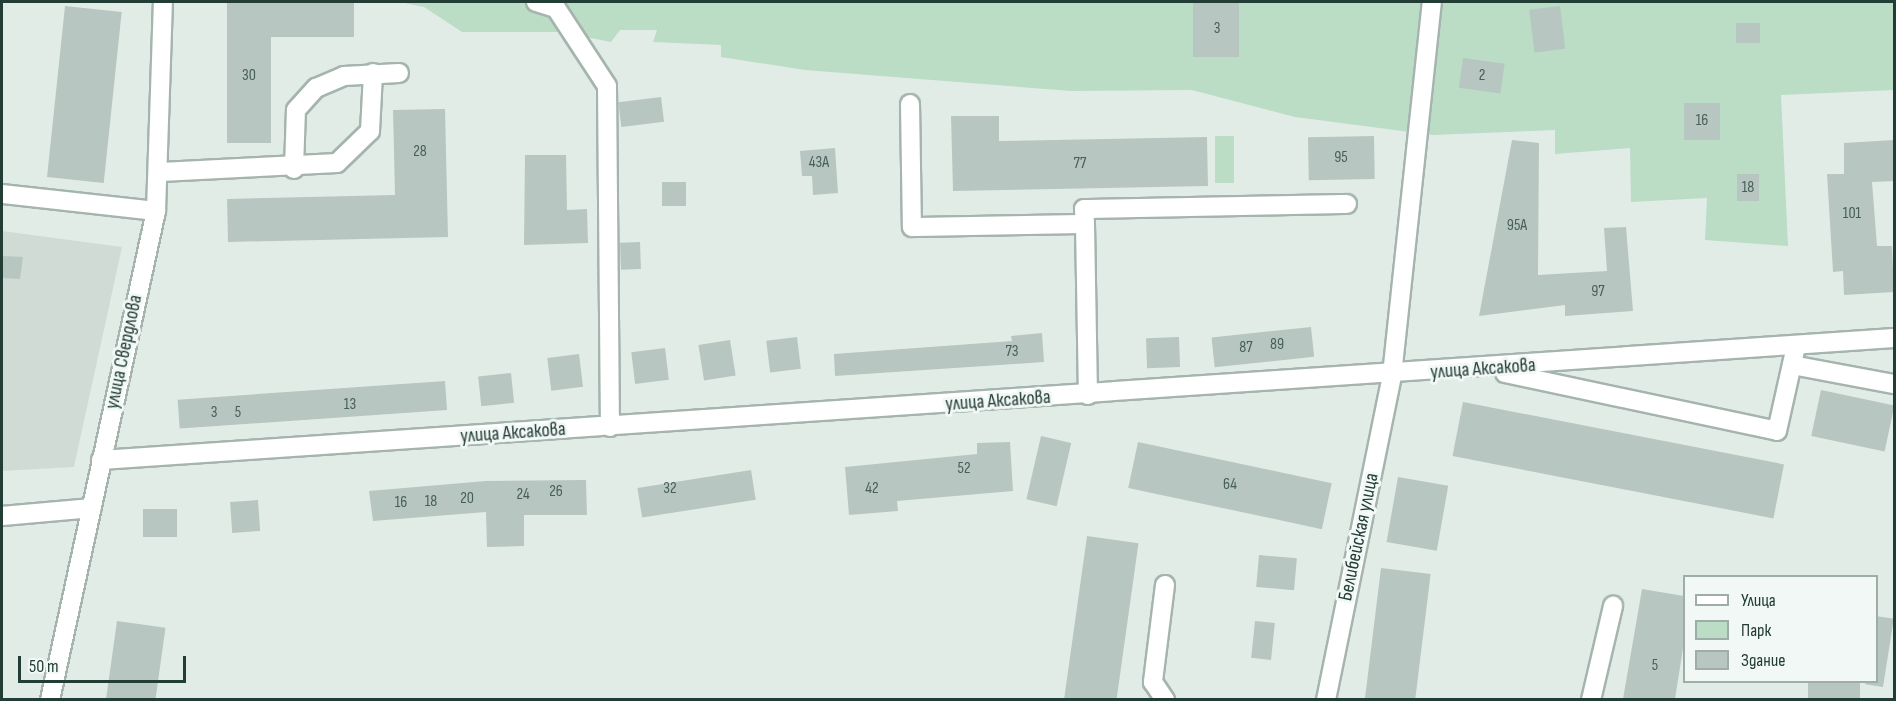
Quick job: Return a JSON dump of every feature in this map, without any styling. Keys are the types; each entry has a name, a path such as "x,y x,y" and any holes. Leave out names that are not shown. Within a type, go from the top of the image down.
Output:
{"street":[{"name":"улица Свердлова","path":"50,699 156,211 161,171 163,2"},
{"path":"536,2 556,8 607,86 605,146 610,427"},
{"name":"Белибейская улица","path":"1326,699 1392,375 1432,2"},
{"path":"161,171 294,168 337,163 370,131 373,73"},
{"path":"294,168 296,110 316,88 373,73 399,73"},
{"path":"910,104 912,227 1085,224"},
{"path":"2,194 156,211"},
{"path":"1088,396 1084,209 1347,204"},
{"name":"улица Аксакова","path":"101,460 1088,396 1894,338"},
{"path":"1483,369 1777,431 1796,346"},
{"path":"1792,365 1894,384"},
{"path":"2,516 92,508"},
{"path":"1165,585 1153,682 1165,699"},
{"path":"1591,699 1613,606"}],"shaded area":[{"path":"2,231 122,247 74,467 2,471"}],"green space":[{"path":"400,2 1894,2 1894,90 1781,95 1788,246 1705,240 1707,198 1631,202 1630,148 1555,154 1555,130 1433,135 1295,117 1192,90 1071,91 805,70 721,57 721,45 653,42 657,30 620,30 611,42 561,32 462,32 424,7"},
{"path":"1215,136 1234,136 1234,183 1215,183"}],"building":[{"path":"227,2 354,2 354,37 271,37 271,143 227,143"},
{"path":"1193,2 1239,2 1239,57 1193,57"},
{"path":"65,6 122,12 104,183 47,177"},
{"path":"1560,6 1565,49 1534,52 1529,10"},
{"path":"1736,23 1760,23 1760,43 1736,43"},
{"path":"1463,58 1505,64 1500,94 1459,88"},
{"path":"661,97 664,122 621,127 618,102"},
{"path":"1684,103 1720,103 1720,140 1684,140"},
{"path":"445,109 448,237 228,242 227,199 395,195 393,110"},
{"path":"951,116 999,116 999,141 1207,137 1208,186 953,191"},
{"path":"1374,136 1375,179 1309,180 1308,137"},
{"path":"1512,140 1539,143 1538,275 1607,271 1604,228 1626,227 1633,311 1565,316 1565,305 1479,316"},
{"path":"1894,140 1894,181 1872,182 1877,246 1892,246 1894,292 1844,295 1843,271 1833,272 1827,174 1844,174 1844,143"},
{"path":"835,148 838,193 813,195 812,176 802,176 800,151"},
{"path":"525,155 566,155 567,210 587,209 588,243 524,245"},
{"path":"1737,174 1759,174 1759,201 1737,201"},
{"path":"662,182 686,182 686,206 662,206"},
{"path":"640,242 641,269 621,270 620,243"},
{"path":"2,256 23,257 20,279 2,278"},
{"path":"1311,327 1314,357 1215,367 1212,337"},
{"path":"1042,333 1044,362 835,376 834,354 1012,341 1011,336"},
{"path":"797,337 801,369 770,373 766,341"},
{"path":"1179,337 1180,367 1147,368 1146,338"},
{"path":"730,340 736,376 704,381 698,345"},
{"path":"665,348 669,380 635,384 631,352"},
{"path":"579,354 583,387 551,391 547,358"},
{"path":"511,373 514,403 481,406 478,376"},
{"path":"445,381 447,410 180,429 178,400"},
{"path":"1821,390 1894,406 1885,452 1811,436"},
{"path":"1463,402 1784,464 1773,518 1453,456"},
{"path":"1041,436 1071,443 1057,506 1026,499"},
{"path":"1010,442 1013,491 897,501 898,511 849,515 845,467 977,454 977,443"},
{"path":"1138,442 1332,483 1322,529 1128,488"},
{"path":"751,470 756,500 642,518 637,488"},
{"path":"1398,477 1448,486 1437,551 1387,542"},
{"path":"586,480 587,515 524,515 524,546 487,547 486,512 373,521 369,491 486,481"},
{"path":"258,500 260,531 232,533 230,502"},
{"path":"143,509 177,509 177,537 143,537"},
{"path":"1087,536 1138,543 1116,700 1064,698"},
{"path":"1259,555 1297,558 1294,590 1256,587"},
{"path":"1381,568 1431,574 1415,700 1365,700"},
{"path":"1642,589 1683,596 1683,648 1675,699 1623,699"},
{"path":"1878,616 1894,619 1883,687 1865,684 1878,683"},
{"path":"117,621 166,628 155,700 106,699"},
{"path":"1255,621 1275,623 1271,660 1251,658"},
{"path":"1808,683 1860,683 1860,699 1808,699"}]}
